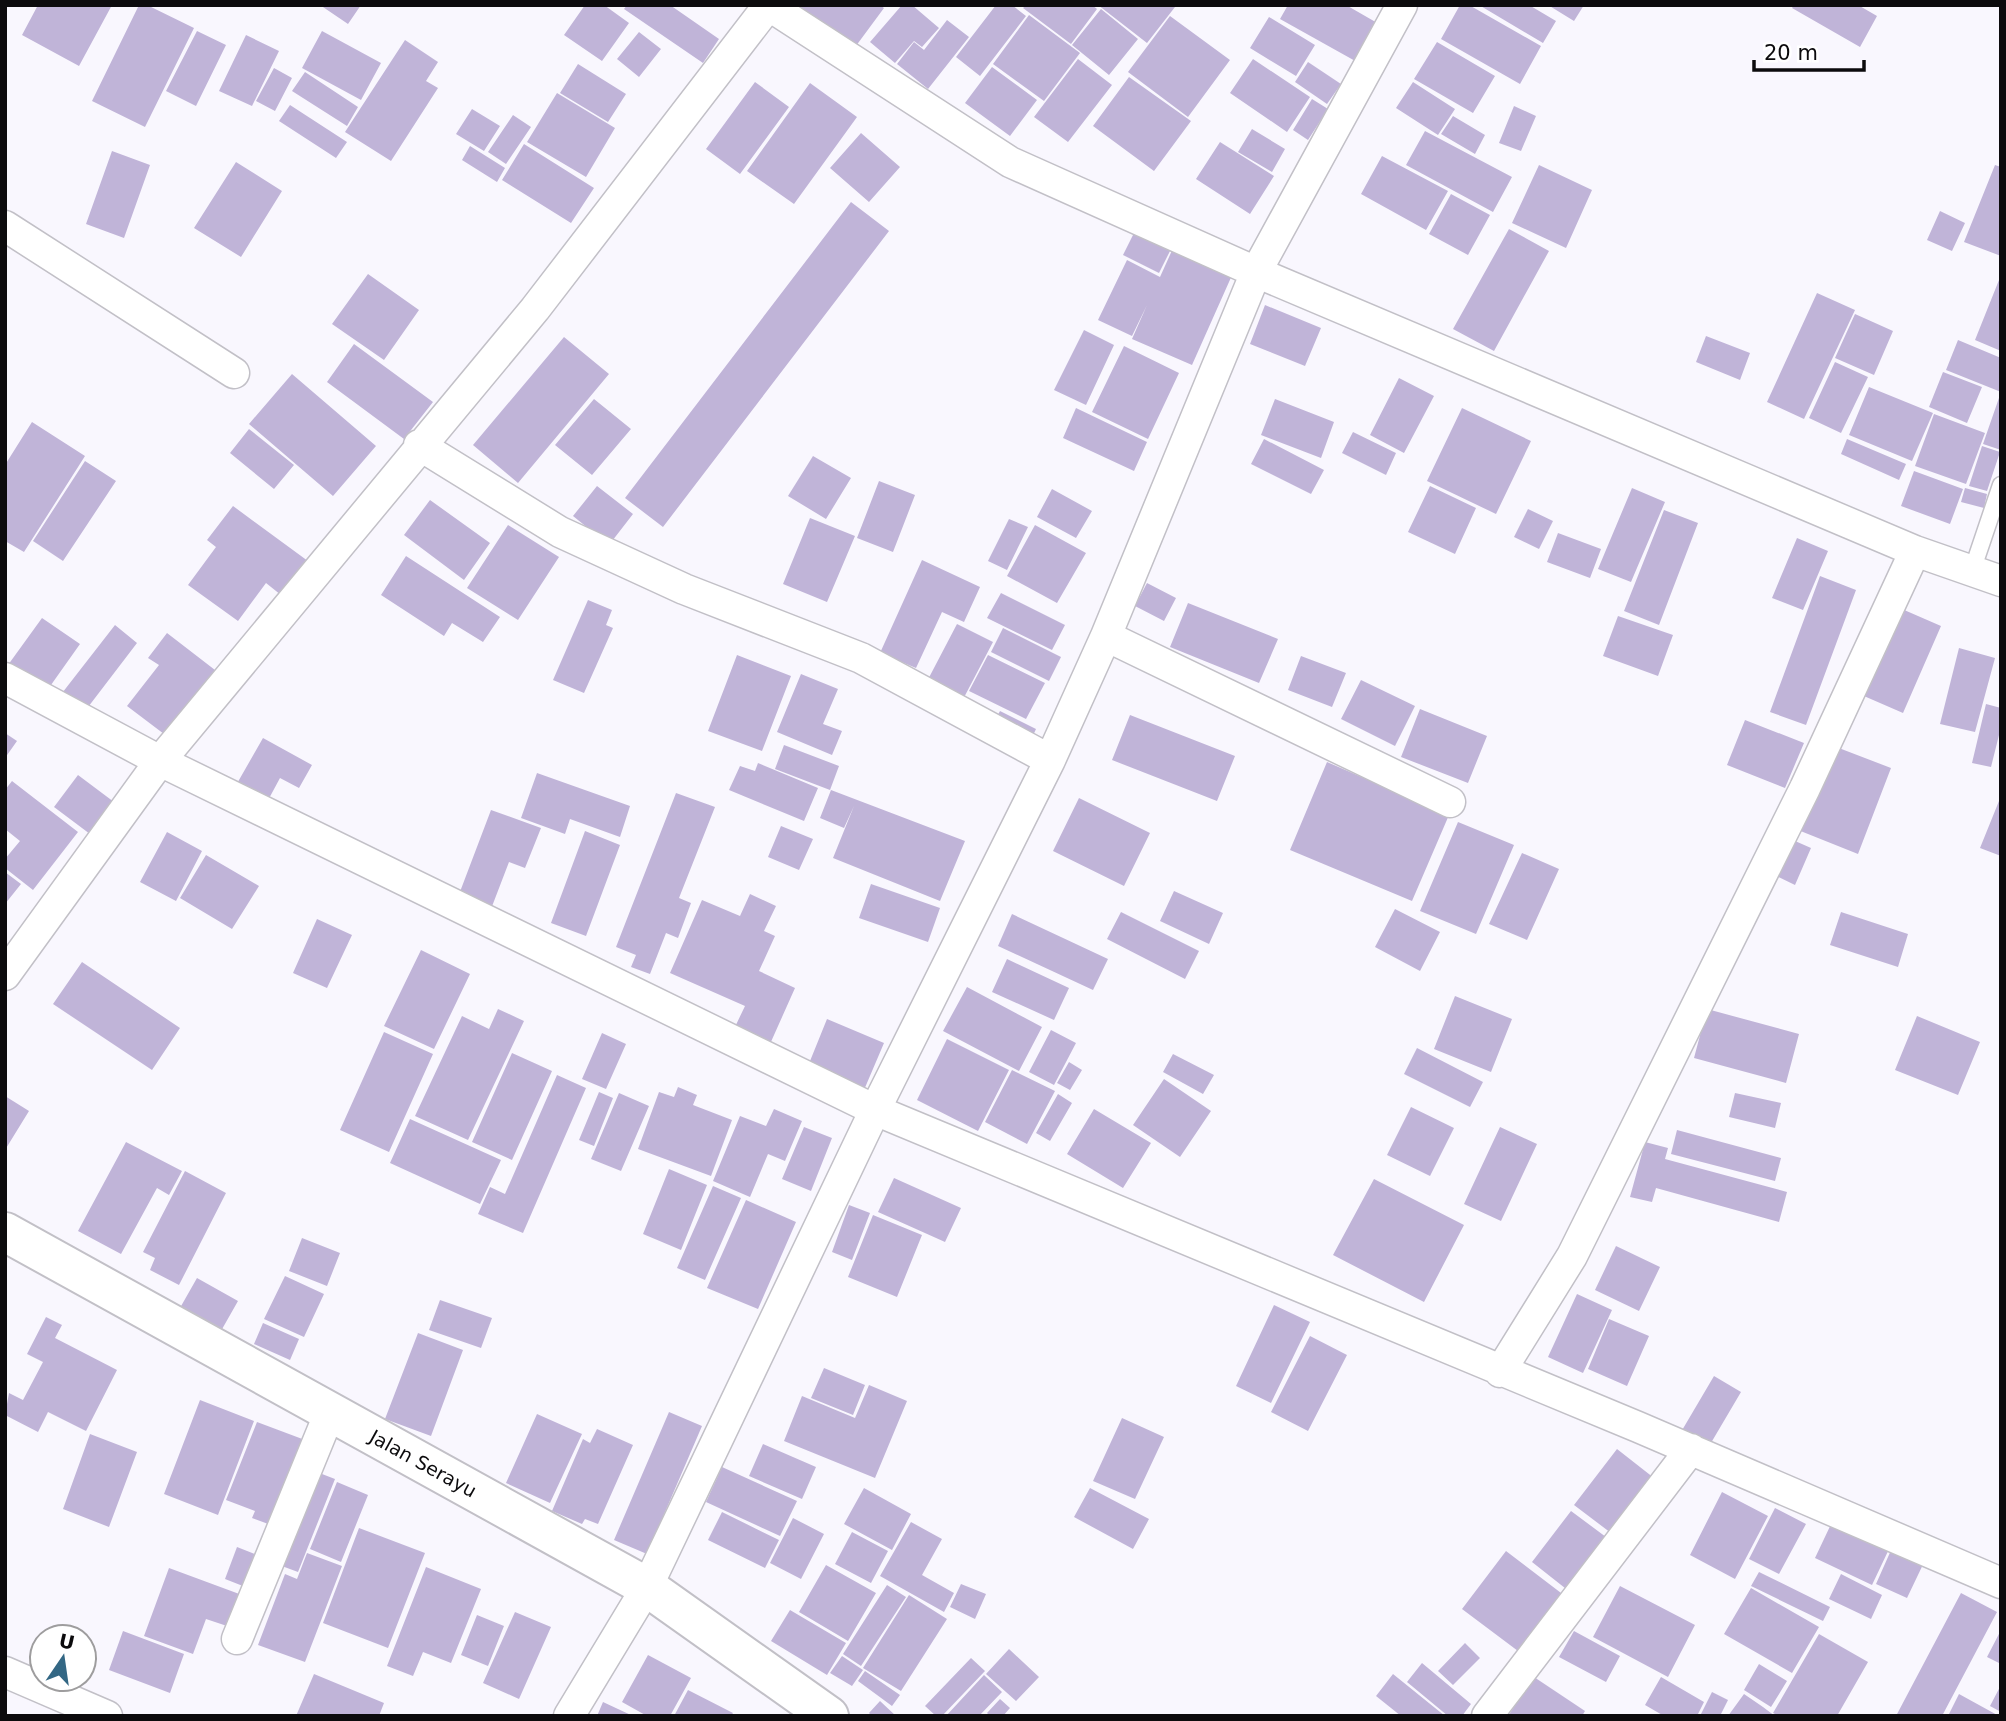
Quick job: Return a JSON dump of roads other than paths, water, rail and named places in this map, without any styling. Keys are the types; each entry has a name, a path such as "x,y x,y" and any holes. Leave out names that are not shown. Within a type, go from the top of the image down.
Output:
{"street":[{"path":"5,975 160,761 419,445 535,309 768,5 1010,162 1256,272 1915,551 2001,581"},
{"path":"569,1716 647,1587 874,1110 1050,760 1106,636 1256,272 1402,5"},
{"path":"5,226 234,373"},
{"path":"419,445 560,532 684,589 861,658 1050,760"},
{"path":"1500,1372 1572,1256 1805,788 1915,551"},
{"path":"1106,636 1450,802"},
{"path":"5,678 160,761 874,1110 1638,1427 2001,1583"},
{"name":"Jalan Serayu","path":"5,1232 647,1587 829,1716"},
{"path":"237,1639 330,1412"},
{"path":"1487,1716 1690,1449"},
{"path":"5,1672 107,1716"}],"lane":[{"path":"1972,571 2001,485"}]}
